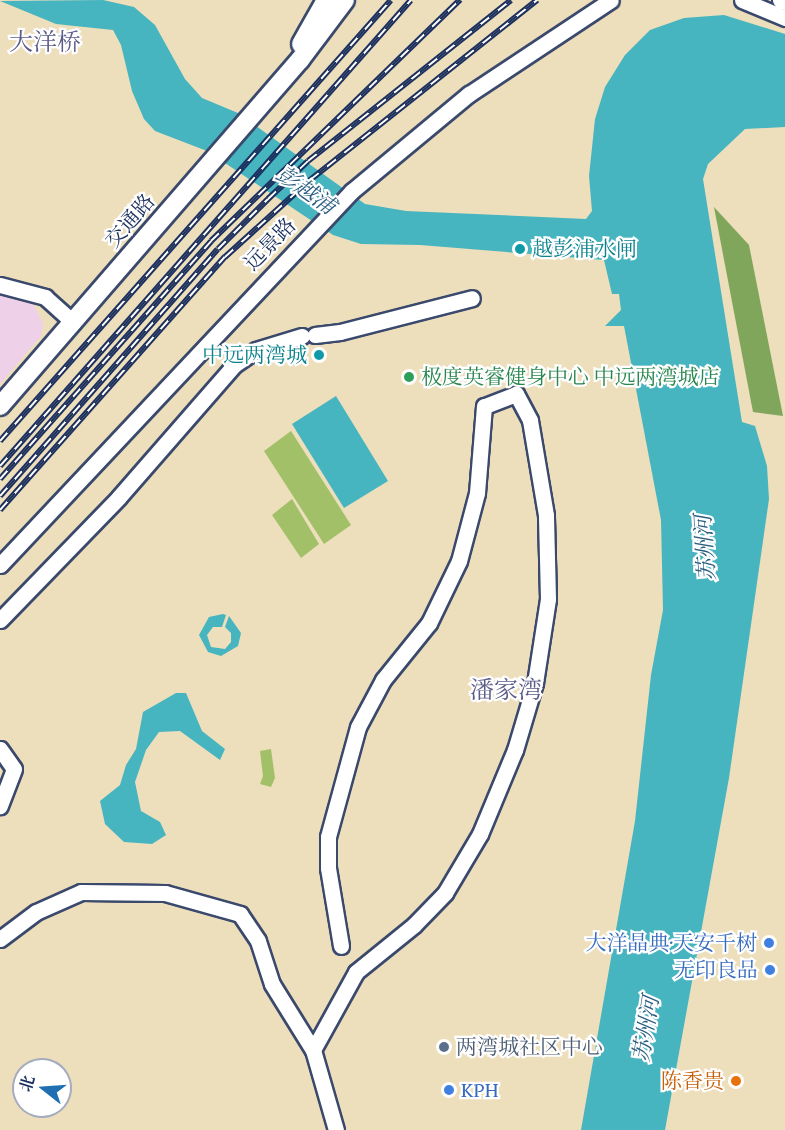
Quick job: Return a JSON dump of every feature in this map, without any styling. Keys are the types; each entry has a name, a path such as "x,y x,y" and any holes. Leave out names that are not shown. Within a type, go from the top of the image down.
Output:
{"main road":[{"name":"交通路","path":"294,65 326,0"},
{"name":"交通路","path":"0,406 255,112 345,0"}],"street":[{"name":"远景路","path":"0,565 352,191 469,94 611,0"},
{"path":"742,0 785,18"},
{"path":"0,285 45,297 73,322"},
{"path":"0,620 119,497 234,365 256,350 308,336 340,332 472,298"},
{"path":"313,1050 356,972 414,925 445,893 488,815 515,750 535,682 548,599 546,515 530,420 516,394 484,406 477,493 459,561 429,623 383,680 358,728 328,837 328,868 341,946"},
{"path":"0,749 14,769 10,789 0,806"},
{"path":"0,939 36,912 81,892 165,893 240,914 258,941 272,984 313,1050 336,1130"}],"shaded area":[{"path":"0,295 33,303 43,324 41,336 0,384"}],"green space":[{"path":"714,207 749,245 783,416 753,412"},
{"path":"291,431 351,525 324,544 264,451"},
{"path":"292,499 319,544 301,558 272,515"},
{"path":"271,749 275,778 271,787 260,784 263,776 260,751"}],"water":[{"path":"103,0 134,7 155,25 185,79 202,98 238,113 365,204 406,211 586,219 592,211 589,176 595,119 605,87 625,55 650,30 684,18 724,15 785,34 785,127 745,129 708,164 703,179 742,422 755,426 767,466 769,499 729,778 665,1130 581,1130 635,821 651,675 663,610 661,520 624,326 605,326 621,310 619,294 612,294 604,260 420,245 361,244 333,235 207,151 155,131 144,119 132,91 121,45 113,30 56,24 0,1"},
{"path":"336,396 388,481 344,508 292,424"},
{"path":"226,615 222,627 213,627 207,635 211,647 225,649 231,642 231,633 225,627 229,616 241,633 238,646 221,656 208,652 199,635 209,617"},
{"path":"176,693 186,693 202,731 225,749 220,760 180,731 159,732 146,750 135,782 141,811 160,822 166,835 152,844 124,842 105,824 100,801 120,785 126,765 136,749 143,712"}],"railway":[{"path":"0,441 391,0"},
{"path":"0,466 411,0"},
{"path":"0,479 211,241 460,0"},
{"path":"0,496 218,249 268,199 308,161 511,0"},
{"path":"0,510 225,257 310,180 537,0"}],"place":[{"name":"越彭浦水闸","path":"520,249"},
{"name":"中远两湾城","path":"319,355"},
{"name":"极度英睿健身中心 中远两湾城店","path":"409,377"},
{"name":"大洋晶典·天安千树","path":"769,943"},
{"name":"无印良品","path":"770,970"},
{"name":"两湾城社区中心","path":"444,1047"},
{"name":"陈香贵","path":"736,1081"},
{"name":"KPH","path":"449,1090"}],"district":[{"name":"大洋桥","path":"45,42"},
{"name":"潘家湾","path":"506,690"}],"water label":[{"name":"彭越浦","path":"306,190"},
{"name":"苏州河","path":"705,548"},
{"name":"苏州河","path":"646,1029"}]}
